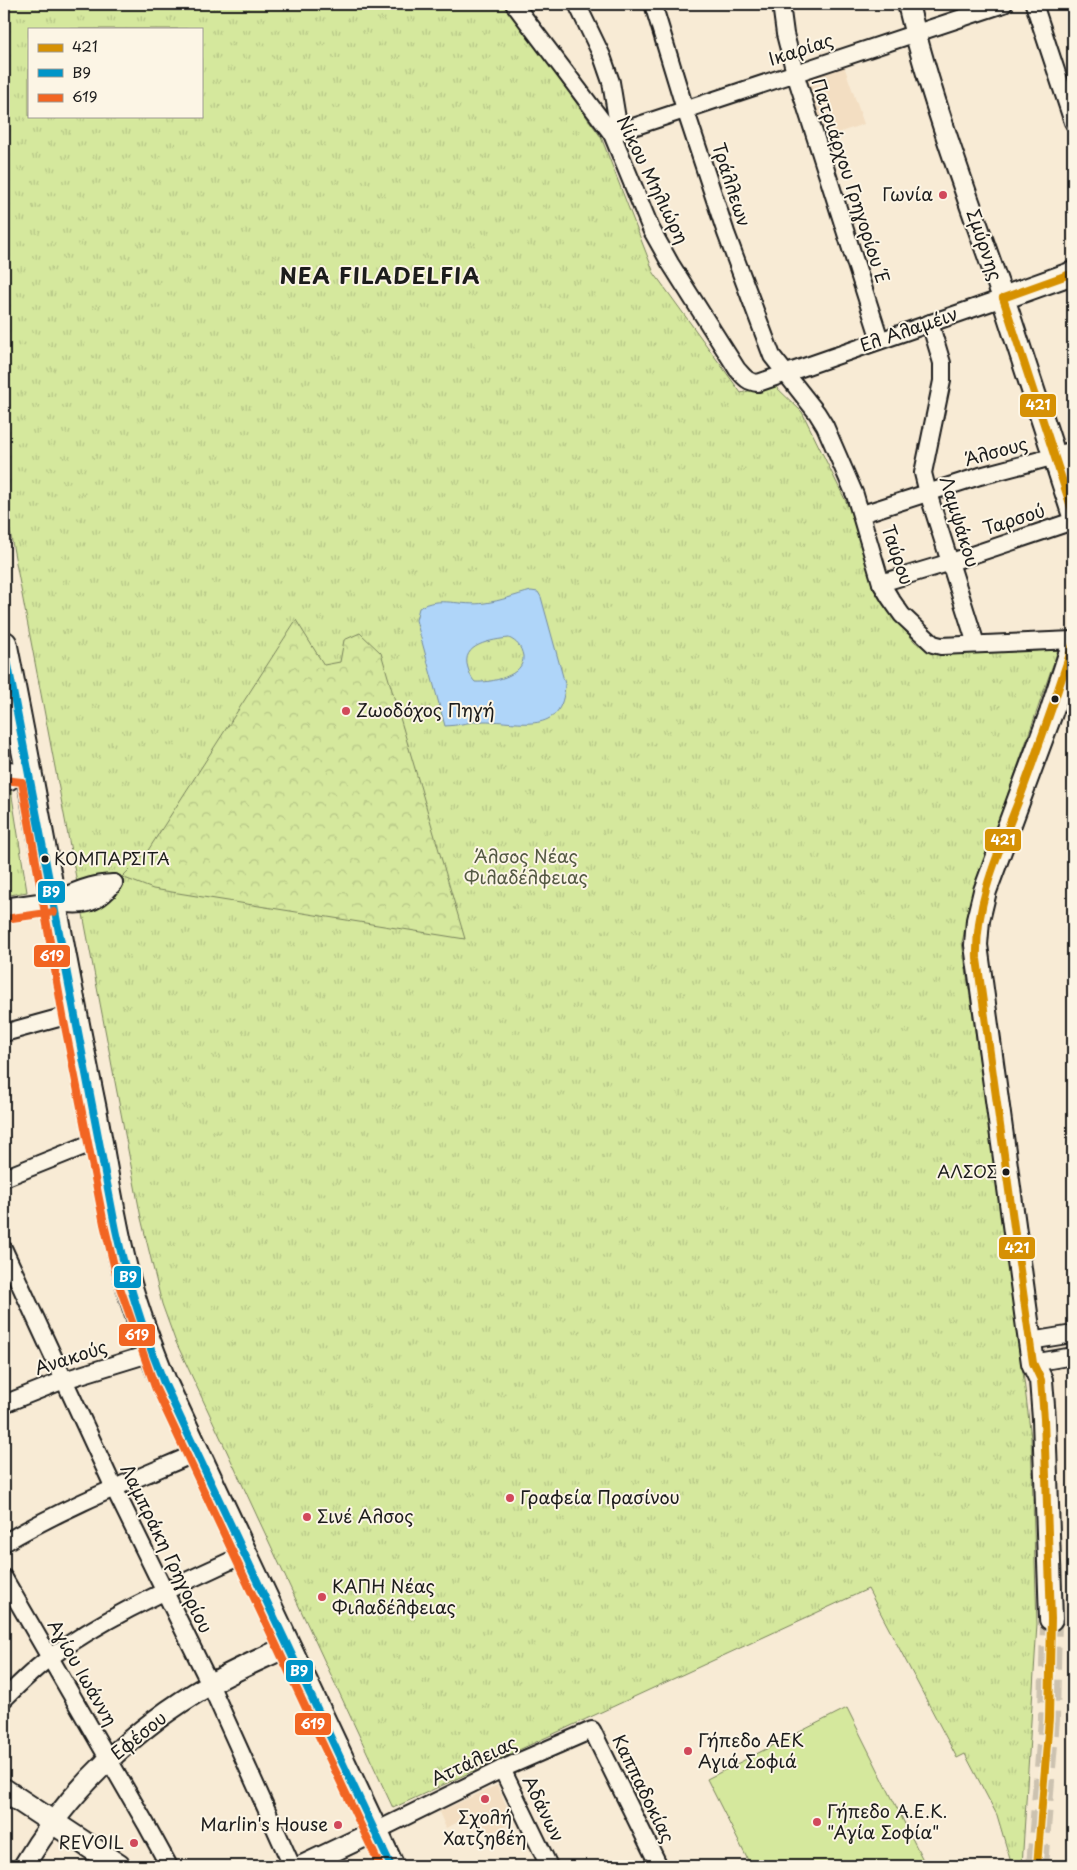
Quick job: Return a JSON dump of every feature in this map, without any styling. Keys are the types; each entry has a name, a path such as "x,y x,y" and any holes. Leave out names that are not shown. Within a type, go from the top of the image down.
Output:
{"main road":[{"name":"Ελ Αλαμέιν","path":"1002,298 1073,273"},
{"name":"Σμύρνης","path":"1002,298 1064,453 1073,513"},
{"path":"4,644 25,773 114,1222 128,1279 152,1353 196,1453 390,1866"},
{"path":"1046,1619 1030,1381 1032,1352 977,959 976,934 985,891 1048,721 1073,645"},
{"path":"4,1790 119,1866"}],"street":[{"name":"Νίκου Μηλιώρη","path":"514,4 616,132 650,228 670,263 737,369 746,380"},
{"path":"577,4 602,56 611,82 616,132"},
{"name":"Τράλλεων","path":"653,4 726,233 772,356 785,373"},
{"name":"Πατριάρχου Γρηγορίου Ε΄","path":"781,4 795,73 880,340"},
{"name":"Σμύρνης","path":"908,4 915,34 1002,298"},
{"name":"Ικαρίας","path":"616,132 1004,4"},
{"path":"1034,4 1073,122"},
{"name":"Ελ Αλαμέιν","path":"746,380 758,383 1002,298"},
{"name":"Λαμψάκου","path":"930,323 943,370 923,473 976,644"},
{"name":"Ταύρου","path":"785,373 825,426 862,514 881,583 902,615 933,644 941,646 1073,640"},
{"name":"Άλσους","path":"862,514 980,476 1064,453"},
{"name":"Ταρσού","path":"881,583 951,562 1073,521"},
{"path":"4,770 9,769 25,773"},
{"path":"4,782 25,773"},
{"path":"4,909 52,902"},
{"path":"4,1033 73,1014"},
{"path":"4,1178 99,1140"},
{"name":"Λαμπράκη Γρηγορίου","path":"5,1254 114,1488 210,1684 292,1866"},
{"path":"1032,1352 1073,1334"},
{"path":"1032,1352 1073,1356"},
{"name":"Ανακούς","path":"4,1404 64,1380 152,1353"},
{"path":"4,1543 26,1530 114,1488 196,1453"},
{"path":"4,1699 50,1657 105,1622 245,1554"},
{"name":"Αγίου Ιωάννη","path":"4,1578 169,1866"},
{"name":"Εφέσου","path":"24,1866 53,1822 108,1761 164,1715 210,1684 288,1646"},
{"name":"Αττάλειας","path":"374,1832 502,1769 592,1730"},
{"name":"Καππαδοκίας","path":"592,1730 659,1866"},
{"name":"Αδάνων","path":"502,1769 549,1866"},
{"path":"302,1866 374,1832"}],"shaded area":[{"path":"843,63 864,124 823,138 804,77"},
{"name":"Σχολή Χατζηβέη","path":"497,1785 514,1822 488,1834 482,1821 480,1822 473,1815 446,1828 439,1812"}],"green space":[{"name":"Άλσος Νέας Φιλαδέλφειας","path":"4,4 505,4 601,137 654,273 741,393 773,384 802,412 858,526 872,578 884,606 915,642 934,654 1058,650 973,895 962,942 1013,1289 1031,1438 1037,1624 1022,1866 1012,1866 997,1815 965,1754 957,1758 868,1589 393,1808 175,1340 162,1304 141,1218 4,500"},
{"path":"296,620 324,665 340,662 344,640 360,633 381,653 465,939 153,889 122,877 147,852"},
{"path":"11,790 27,892 4,896 4,791"},
{"name":"Γήπεδο Α.Ε.Κ. \"Αγία Σοφία\"","path":"847,1708 926,1866 751,1866 707,1779"}],"water":[{"path":"531,591 538,592 541,597 565,684 562,701 557,712 548,719 537,722 484,721 445,726 416,620 419,608 434,602 485,603","holes":["509,638 520,647 523,656 519,669 506,677 475,682 468,668 467,660 469,653 473,648 486,642"]}],"tunnel":[{"path":"1037,1866 1049,1719 1051,1619"}],"transit line":[{"name":"421","path":"1003,298 1073,273"},
{"name":"421","path":"1003,298 1073,513"},
{"name":"Β9","path":"4,644 113,1215 134,1300 164,1383 391,1866"},
{"name":"421","path":"1037,1866 1049,1719 1051,1619 1044,1419 1041,1380 1033,1363 977,959 977,937 980,915 991,874 1055,700 1073,645"},
{"name":"619","path":"4,780 22,782 63,1016 104,1224 118,1282 155,1387 380,1866"},
{"name":"619","path":"5,919 54,912"}],"place":[{"name":"Γωνία","path":"943,195"},
{"name":"Ζωοδόχος Πηγή","path":"346,711"},
{"name":"ΚΟΜΠΑΡΣΙΤΑ","path":"45,859"},
{"name":"ΑΛΣΟΣ","path":"1006,1172"},
{"name":"Γραφεία Πρασίνου","path":"510,1498"},
{"name":"Σινέ Αλσος","path":"307,1517"},
{"name":"ΚΑΠΗ Νέας Φιλαδέλφειας","path":"322,1597"},
{"name":"Γήπεδο ΑΕΚ Αγιά Σοφιά","path":"688,1751"},
{"name":"Σχολή Χατζηβέη","path":"485,1799"},
{"name":"Γήπεδο Α.Ε.Κ. \"Αγία Σοφία\"","path":"817,1822"},
{"name":"Marlin's House","path":"338,1825"},
{"name":"REVOIL","path":"134,1843"}],"district":[{"name":"NEA FILADELFIA","path":"380,276"}]}
